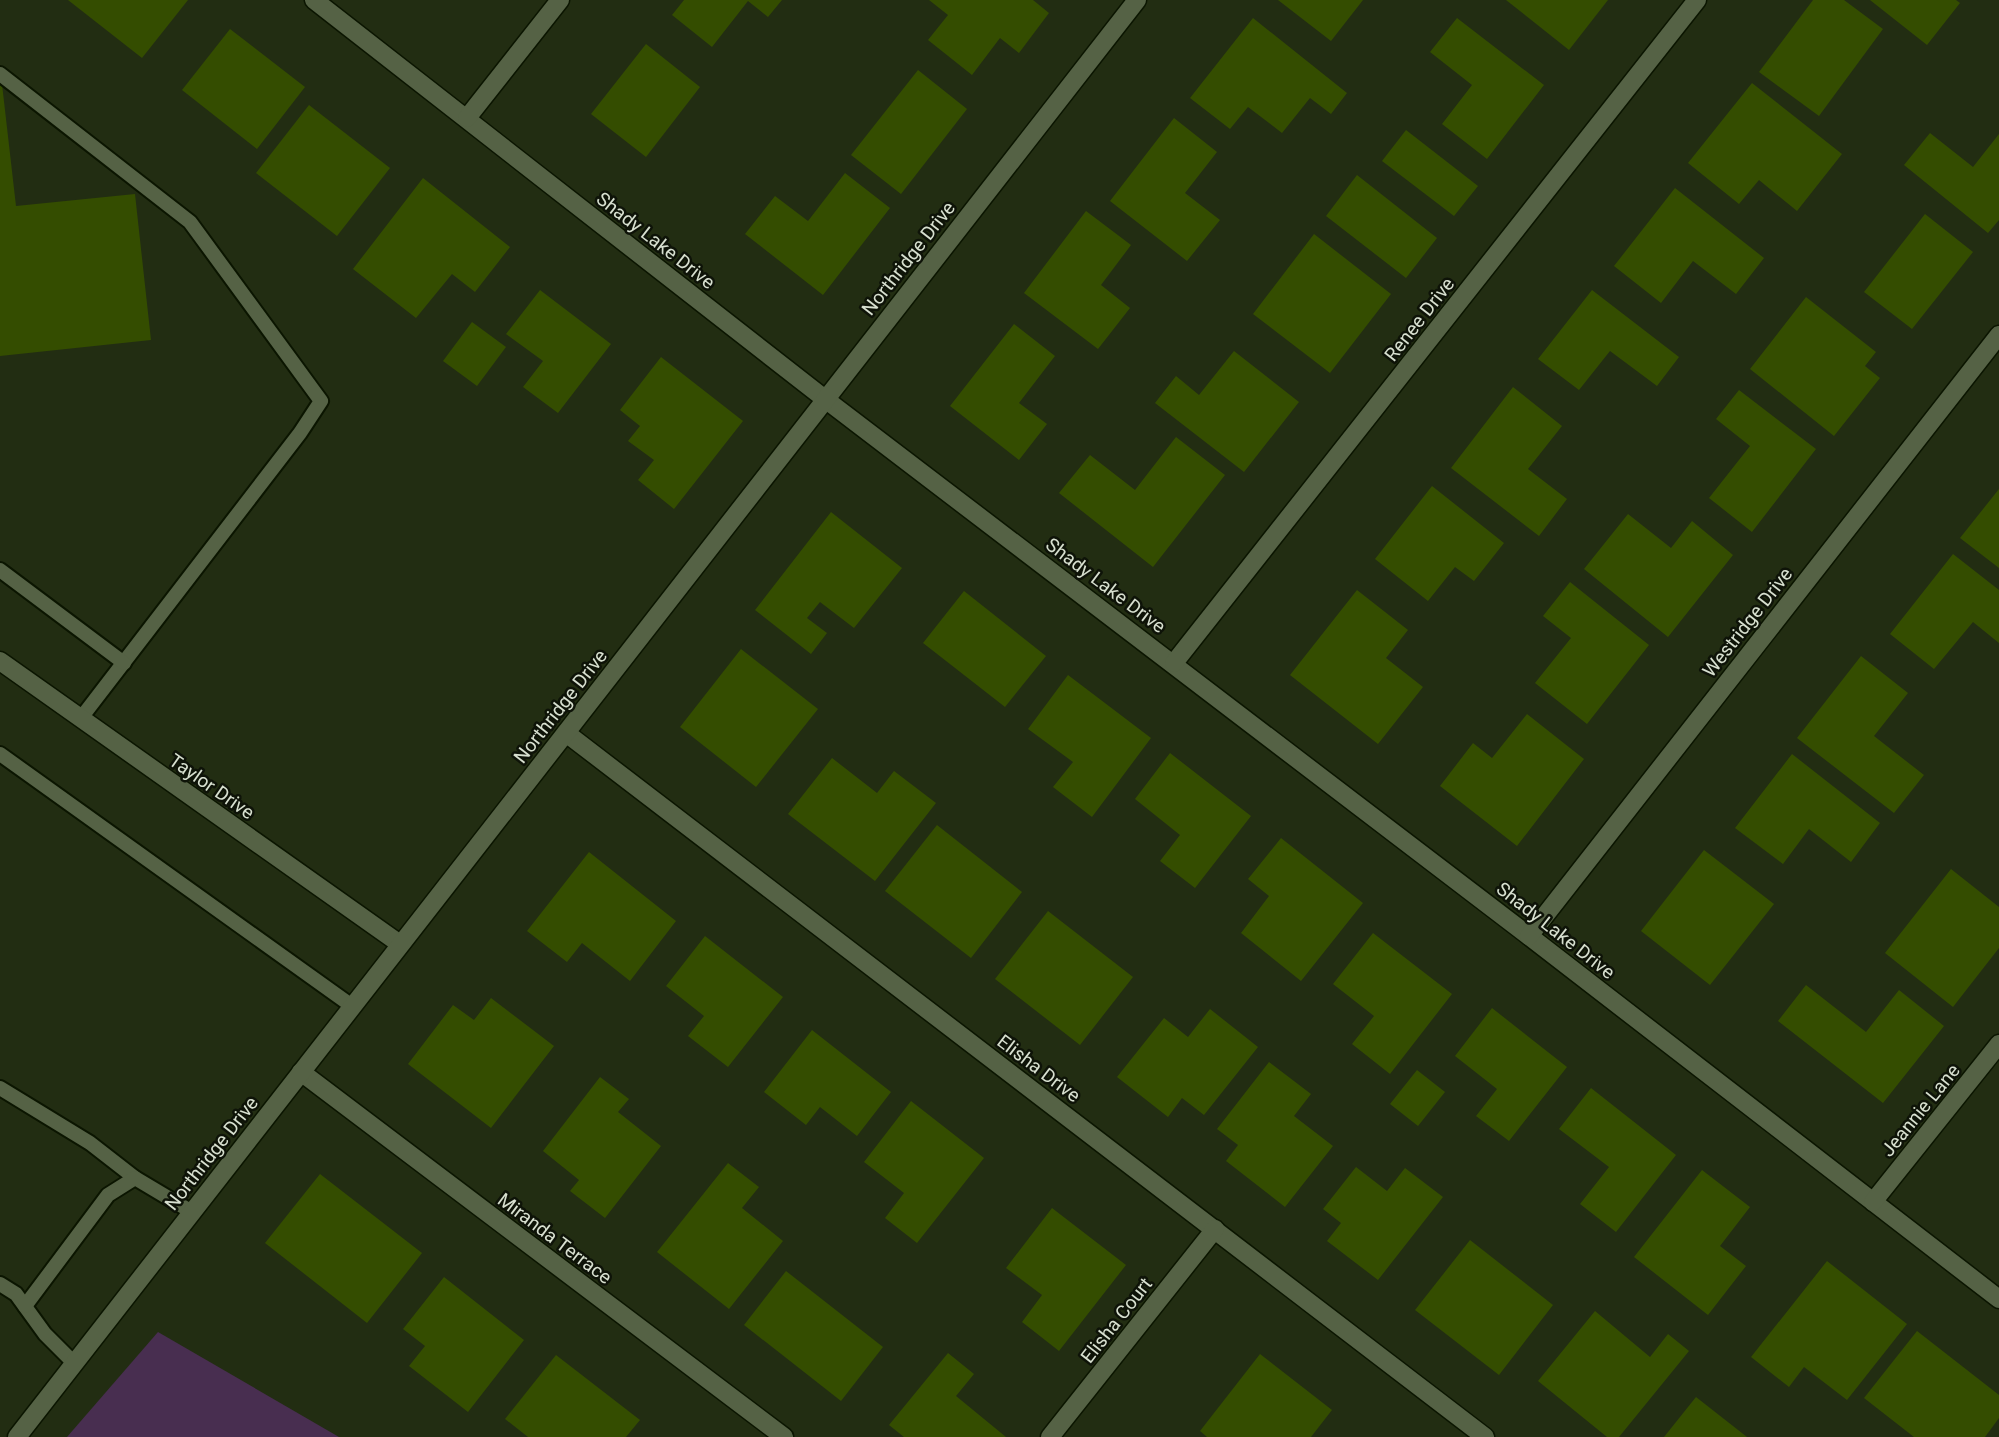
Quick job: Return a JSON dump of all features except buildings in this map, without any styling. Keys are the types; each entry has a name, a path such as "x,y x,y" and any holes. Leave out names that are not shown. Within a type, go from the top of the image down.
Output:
{"street":[{"name":"Shady Lake Drive","path":"314,0 825,398 1174,663 1999,1299"},
{"path":"467,118 560,0"},
{"name":"Northridge Drive","path":"17,1437 1137,0"},
{"name":"Renee Drive","path":"1174,663 1697,0"},
{"name":"Westridge Drive","path":"1529,936 1999,335"},
{"name":"Taylor Drive","path":"0,661 400,944"},
{"name":"Elisha Drive","path":"566,733 1485,1437"},
{"name":"Jeannie Lane","path":"1873,1202 1999,1044"},
{"name":"Miranda Terrace","path":"301,1072 784,1437"},
{"name":"Elisha Court","path":"1050,1437 1215,1229"}],"lane":[{"path":"0,74 190,222 321,401 300,433 81,718"},
{"path":"0,570 124,663"},
{"path":"0,754 352,1006"},
{"path":"0,1088 90,1143 135,1178 192,1212"},
{"path":"25,1306 108,1195 135,1178"},
{"path":"0,1284 16,1294 45,1334 74,1363"}],"shaded area":[{"path":"158,1332 339,1437 67,1437"}]}
